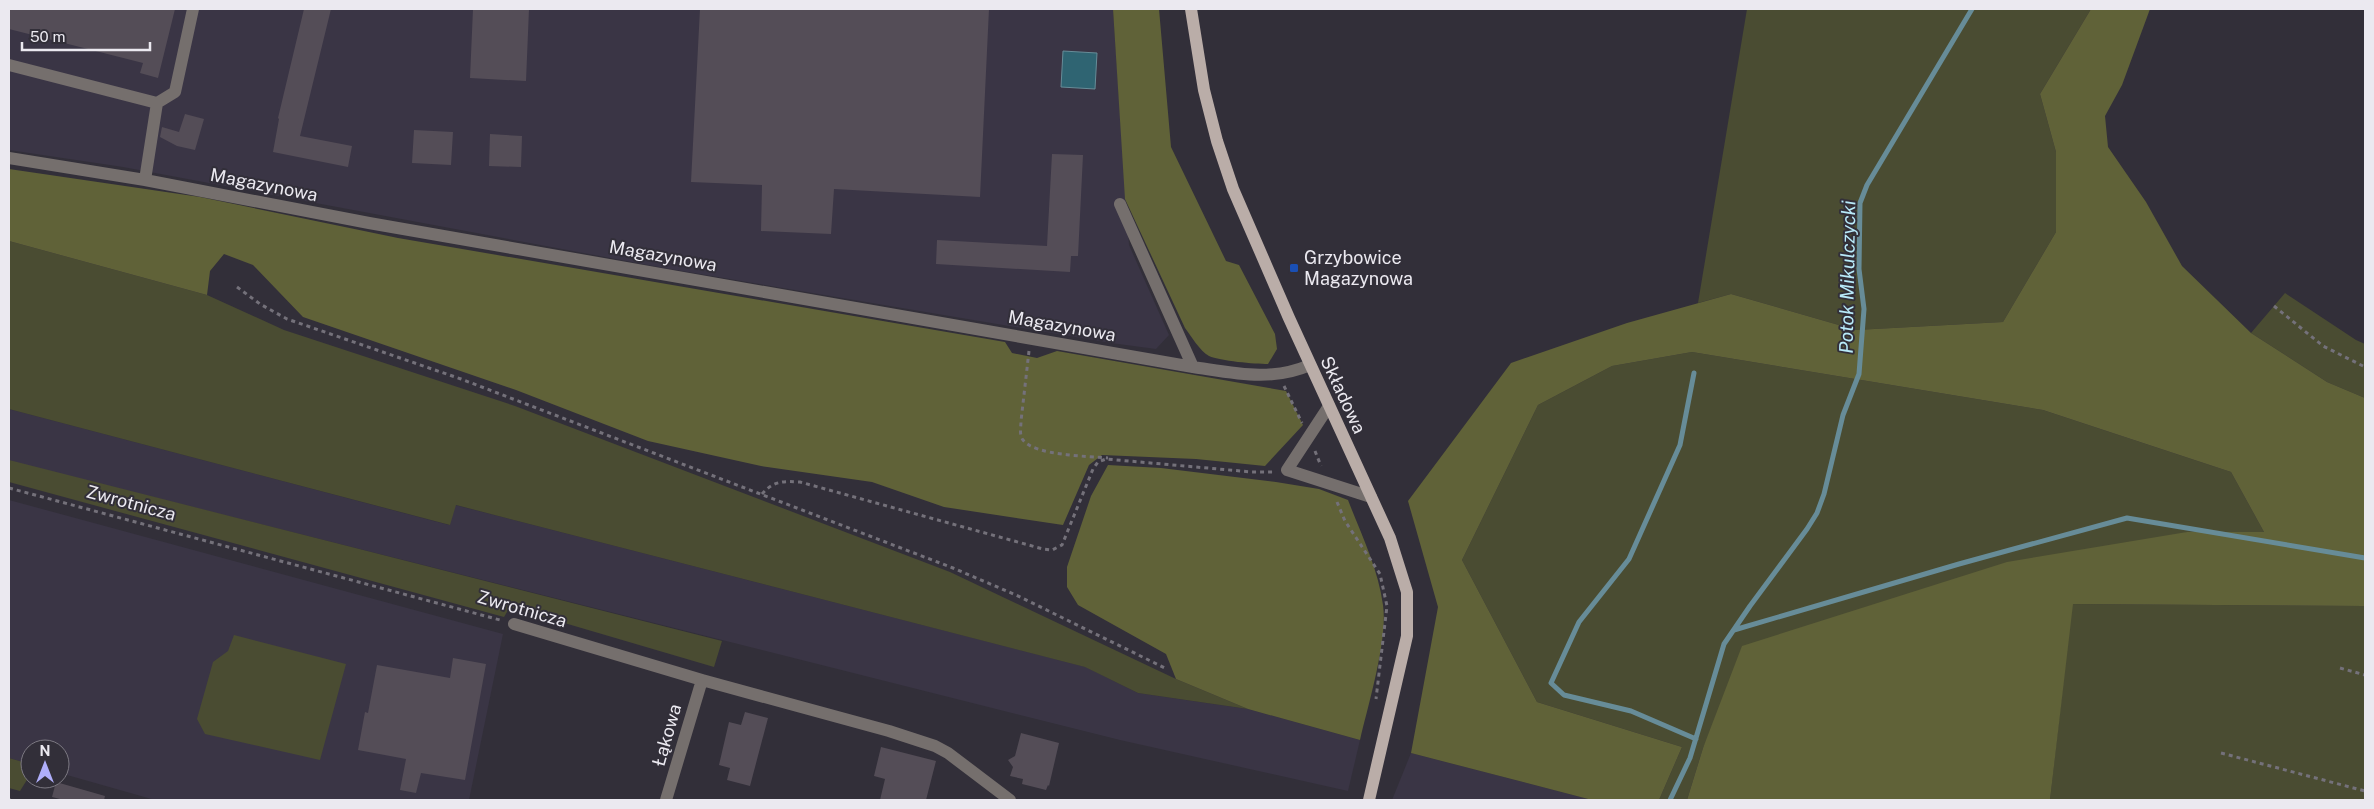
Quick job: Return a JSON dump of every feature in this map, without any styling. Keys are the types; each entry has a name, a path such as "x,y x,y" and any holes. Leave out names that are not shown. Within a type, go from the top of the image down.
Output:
{"main road":[{"name":"Składowa","path":"1191,9 1204,90 1225,166 1249,228 1328,406 1371,497 1401,568 1407,592 1409,617 1402,661 1369,800"}],"street":[{"path":"9,65 157,103 175,92 193,9"},
{"path":"145,180 157,103"},
{"name":"Magazynowa","path":"9,158 145,180 369,223 1193,367 1256,376 1279,375 1310,366"},
{"path":"1120,204 1193,367"},
{"path":"1328,406 1287,470 1371,497"},
{"name":"Zwrotnicza","path":"514,624 702,680 889,731 935,746 948,753 1010,800"},
{"name":"Łąkowa","path":"666,800 702,680"}],"path":[{"path":"237,287 260,304 287,319 461,378 989,583 1167,669"},
{"path":"2274,306 2323,346 2365,367"},
{"path":"1031,338 1020,432 1023,440 1029,446 1044,450 1116,459 1252,472 1287,470"},
{"path":"1279,375 1346,521 1380,574 1387,606 1384,640 1377,672 1376,701"},
{"path":"762,494 770,485 783,481 800,482 1042,549 1052,550 1062,545 1093,469 1098,462 1116,459"},
{"name":"Zwrotnicza","path":"9,488 514,624"},
{"path":"2340,668 2365,675"},
{"path":"2221,754 2365,791"}],"shaded area":[{"path":"9,9 1113,9 1129,245 1169,335 1156,349 1111,343 664,268 123,167 9,150"},
{"path":"9,409 449,525 455,505 1086,667 1138,693 1248,709 1360,740 1348,791 1120,740 9,461"},
{"path":"9,500 503,634 469,800 155,800 70,776 70,739 20,739 20,761 9,758"},
{"path":"1411,753 1592,800 1392,800"}],"green space":[{"path":"1113,9 1159,9 1171,147 1226,261 1239,265 1275,334 1277,349 1268,364 1214,358 1206,354 1199,347 1185,328 1125,199"},
{"path":"1747,9 2091,9 2040,94 2056,152 2056,232 2003,322 1856,330 1731,294 1698,303"},
{"path":"2091,9 2150,9 2122,85 2105,116 2108,147 2146,202 2182,266 2251,333 2327,382 2365,398 2365,606 2073,604 2050,800 1687,800 1703,748 1742,646 2007,562 2187,532 2264,532 2231,472 2043,410 1692,352 1612,366 1538,405 1462,560 1537,702 1682,747 1659,800 1592,800 1411,753 1438,607 1408,501 1511,363 1627,323 1731,294 1856,330 2003,322 2056,232 2056,152 2040,94"},
{"path":"9,169 200,197 398,238 1005,342 1012,353 1037,358 1057,351 1286,391 1303,425 1265,466 1196,459 1102,455 1089,465 1063,525 944,507 872,482 761,466 648,441 516,390 303,317 253,265 224,254 210,271 207,295 9,241"},
{"path":"9,241 207,295 284,330 515,406 950,572 1176,679 1248,709 1138,693 1085,667 456,505 450,525 9,409"},
{"path":"2285,293 2365,344 2365,398 2327,382 2251,333"},
{"path":"1692,352 2043,410 2231,472 2264,532 2187,532 1714,725 1703,748 1687,800 1659,800 1682,747 1537,702 1462,560 1538,405 1612,366"},
{"path":"9,460 722,641 714,667 510,607 504,617 9,482"},
{"path":"1108,465 1161,468 1276,482 1319,489 1348,500 1381,591 1384,619 1380,654 1360,740 1248,709 1176,679 1166,654 1078,605 1067,587 1067,567 1091,496"},
{"path":"2072,604 2365,606 2365,800 2050,800"},
{"path":"234,635 346,664 320,760 205,734 197,719 213,662 228,651"},
{"path":"9,758 20,761 21,789 20,791 9,788"}],"water":[{"path":"1063,51 1097,53 1095,89 1061,87"}],"building":[{"path":"9,9 175,9 158,78 140,73 143,63 9,29"},
{"path":"304,9 331,9 300,136 352,146 348,167 273,152 278,118"},
{"path":"473,9 529,9 526,81 470,78"},
{"path":"700,9 989,9 980,197 834,189 831,234 761,231 762,185 691,182"},
{"path":"185,114 204,119 195,150 177,146 160,137 162,127 179,132"},
{"path":"414,130 453,132 451,165 412,163"},
{"path":"490,134 522,136 521,167 489,166"},
{"path":"1052,154 1083,155 1078,256 1071,256 1070,272 936,264 937,240 1047,246"},
{"path":"453,658 486,664 465,780 421,773 416,793 400,790 406,759 358,750 365,712 368,713 377,665 450,678"},
{"path":"745,712 768,718 750,786 727,780 730,768 719,765 729,722 741,725"},
{"path":"1021,733 1059,743 1049,786 1046,790 1022,784 1023,779 1010,776 1013,767 1008,760 1015,756"},
{"path":"881,747 936,761 926,800 880,800 885,779 874,776"},
{"path":"70,786 105,796 104,800 64,800 52,797 54,789 70,789"}],"waterway":[{"name":"Potok Mikulczycki","path":"1670,800 1690,758 1724,644 1807,529 1817,513 1824,494 1843,415 1859,374 1864,309 1859,269 1860,203 1867,185 1972,9"},
{"path":"1694,373 1680,445 1629,559 1579,622 1551,683 1564,695 1631,711 1696,739"},
{"path":"1734,630 1959,564 2127,518 2365,558"}],"place":[{"name":"Grzybowice Magazynowa","path":"1294,268"}]}
